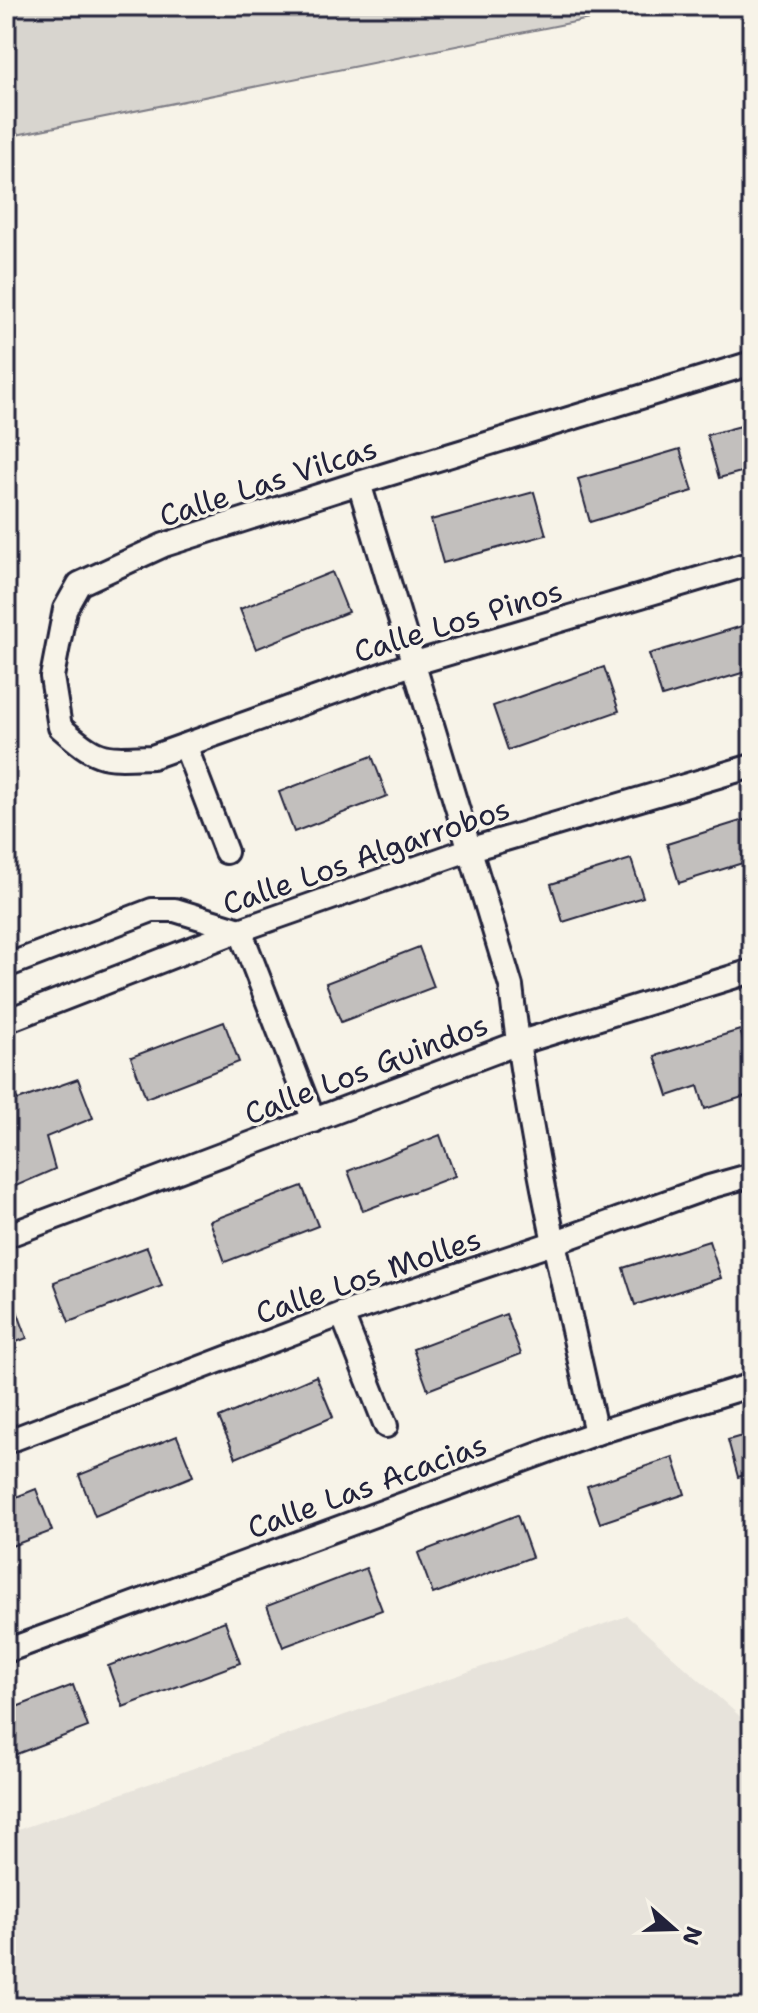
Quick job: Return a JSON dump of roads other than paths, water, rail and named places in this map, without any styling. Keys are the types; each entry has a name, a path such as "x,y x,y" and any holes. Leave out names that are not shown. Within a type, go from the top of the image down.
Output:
{"street":[{"name":"Calle Las Vilcas","path":"185,745 152,757 111,759 89,752 60,727 52,677 65,609 79,584 164,545 752,363"},
{"path":"359,483 511,986 553,1243 596,1433"},
{"name":"Calle Los Pinos","path":"185,745 412,664 752,563"},
{"path":"185,745 226,852"},
{"name":"Calle Los Algarrobos","path":"6,1021 240,930 468,850 752,766"},
{"path":"6,966 152,910 175,910 240,930 314,1121"},
{"name":"Calle Los Guindos","path":"6,1236 518,1043 752,971"},
{"name":"Calle Los Molles","path":"6,1442 342,1314 709,1187 752,1175"},
{"path":"342,1314 386,1426"},
{"name":"Calle Las Acacias","path":"6,1651 596,1433 752,1385"}]}
